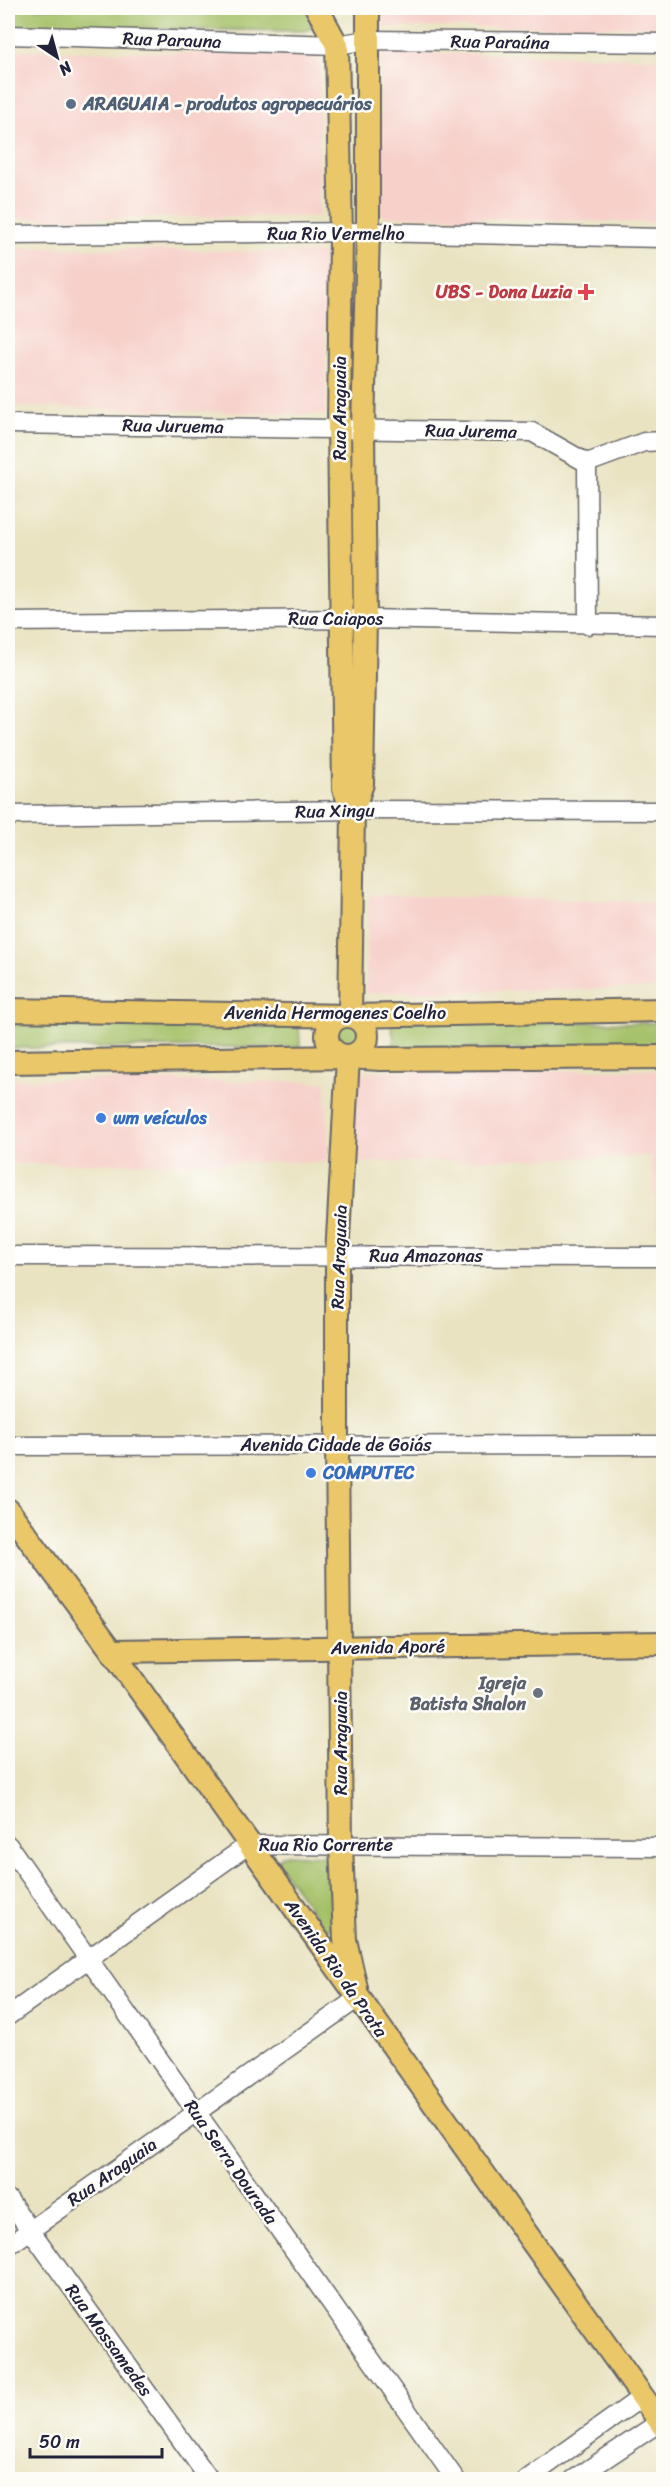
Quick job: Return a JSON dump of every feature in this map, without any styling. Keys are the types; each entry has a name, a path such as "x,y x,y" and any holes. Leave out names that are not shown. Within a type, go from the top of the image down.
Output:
{"main road":[{"name":"Rua Araguaia","path":"317,8 337,45 341,234 340,619 344,789 353,810"},
{"name":"Rua Araguaia","path":"350,1016 353,810 362,784 365,619 363,429 368,232 368,8"},
{"name":"Avenida Hermogenes Coelho","path":"8,1010 350,1016 663,1010"},
{"path":"348,1057 334,1052 329,1047 327,1034 337,1019 350,1016"},
{"name":"Rua Araguaia","path":"348,1057 337,1256 341,1845 345,1940 358,1998"},
{"path":"8,1062 348,1057 380,1059 663,1057"},
{"name":"Avenida Rio da Prata","path":"8,1510 112,1652 662,2423"},
{"name":"Avenida Aporé","path":"112,1652 663,1643"}],"street":[{"name":"Rua Parauna","path":"8,35 337,45"},
{"name":"Rua Paraúna","path":"337,45 367,40 663,43"},
{"name":"Rua Rio Vermelho","path":"8,235 368,232 663,238"},
{"name":"Rua Juruema","path":"8,424 339,428"},
{"name":"Rua Jurema","path":"339,428 532,432 586,463"},
{"path":"588,625 586,463 644,442 663,441"},
{"name":"Rua Caiapos","path":"8,622 365,619 663,625"},
{"name":"Rua Xingu","path":"8,815 353,810 663,811"},
{"name":"Rua Amazonas","path":"8,1256 663,1257"},
{"name":"Avenida Cidade de Goiás","path":"8,1446 663,1445"},
{"name":"Rua Serra Dourada","path":"8,1845 456,2480"},
{"name":"Rua Rio Corrente","path":"8,2016 248,1845 663,1847"},
{"name":"Rua Araguaia","path":"8,2246 358,1998"},
{"name":"Rua Mossamedes","path":"8,2199 210,2480"},
{"path":"526,2480 642,2397"},
{"path":"573,2480 662,2423"}],"shaded area":[{"path":"382,8 663,8 663,27 381,27"},
{"path":"8,50 320,55 319,216 8,219"},
{"path":"380,52 663,58 663,223 381,216"},
{"path":"8,247 325,253 326,415 8,406"},
{"path":"661,830 664,830 663,988 365,993 369,895 662,902"},
{"path":"663,1070 663,1240 659,1240 651,1156 353,1163 348,1071"},
{"path":"8,1079 326,1082 328,1162 8,1164"}],"green space":[{"path":"8,8 305,8 313,22 311,28 305,31 8,27"},
{"path":"390,1020 663,1023 663,1048 391,1049 394,1039"},
{"path":"332,1023 362,1023 367,1036 362,1050 329,1047 327,1034"},
{"path":"8,1024 299,1025 300,1047 8,1048"},
{"path":"287,1854 322,1856 331,1864 335,1926 332,1928 324,1928 277,1862 281,1856"}],"place":[{"name":"ARAGUAIA - produtos agropecuários","path":"71,104"},
{"name":"UBS - Dona Luzia","path":"586,292"},
{"name":"wm veículos","path":"101,1118"},
{"name":"COMPUTEC","path":"311,1473"},
{"name":"Igreja Batista Shalon","path":"538,1693"}]}
